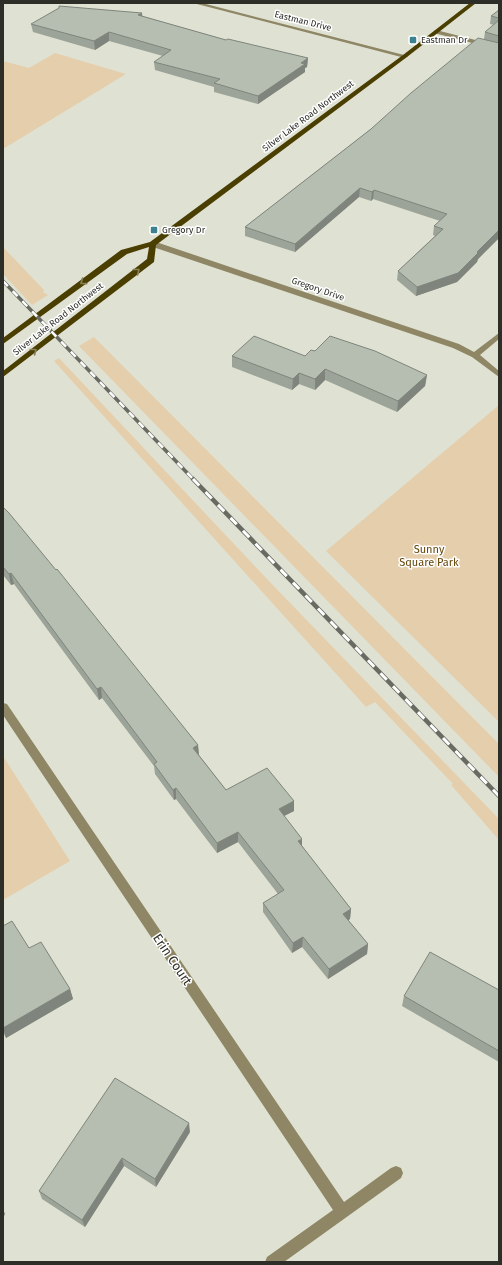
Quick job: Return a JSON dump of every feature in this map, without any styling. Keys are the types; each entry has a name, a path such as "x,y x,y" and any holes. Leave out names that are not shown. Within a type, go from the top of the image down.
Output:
{"main road":[{"name":"Silver Lake Road Northwest","path":"3,342 124,252 153,244 405,56 473,3"},
{"name":"Silver Lake Road Northwest","path":"3,375 151,260 153,244"}],"street":[{"name":"Eastman Drive","path":"196,3 405,56"},
{"path":"436,32 499,48"},
{"name":"Gregory Drive","path":"153,244 456,346 476,356 499,375"},
{"path":"476,356 499,335"},
{"name":"Erin Court","path":"3,707 343,1212"},
{"path":"272,1262 396,1173"}],"green space":[{"path":"55,53 126,74 3,149 3,61 29,68"},
{"path":"3,247 44,290 43,292 48,295 32,305 3,274"},
{"path":"94,337 499,744 499,777 79,346"},
{"path":"59,358 266,578 499,819 499,840 451,785 453,784 375,702 366,707 54,361"},
{"name":"Sunny Square Park","path":"499,405 499,722 326,551"},
{"path":"3,756 70,861 3,900"}],"building":[{"path":"59,6 142,13 138,15 226,40 228,39 308,58 301,63 305,64 258,96 214,83 220,79 154,62 171,50 109,32 94,41 31,24 59,8"},
{"path":"499,10 499,18 491,16"},
{"path":"499,20 499,36 485,32"},
{"path":"478,38 499,43 499,230 458,273 417,287 398,271 443,229 434,226 447,214 374,190 372,192 360,188 295,244 245,227 371,129 411,93"},
{"path":"254,336 305,356 311,350 315,351 330,336 375,351 427,375 398,401 325,369 315,379 299,373 293,379 232,356"},
{"path":"3,507 56,570 57,569 198,745 193,748 226,790 267,768 294,801 279,809 302,839 298,841 351,909 343,914 368,944 329,969 303,937 293,943 263,903 284,890 238,832 217,843 176,788 173,790 154,764 157,762 101,687 97,689 11,573 9,574 3,567"},
{"path":"12,921 29,948 41,942 70,989 3,1028 3,926"},
{"path":"430,952 499,990 499,1051 404,996"},
{"path":"115,1078 189,1123 155,1179 122,1158 82,1220 39,1191"}],"railway":[{"path":"3,281 194,480"},
{"path":"193,479 499,796"}],"place":[{"name":"Eastman Dr","path":"413,40"},
{"name":"Gregory Dr","path":"154,230"}]}
